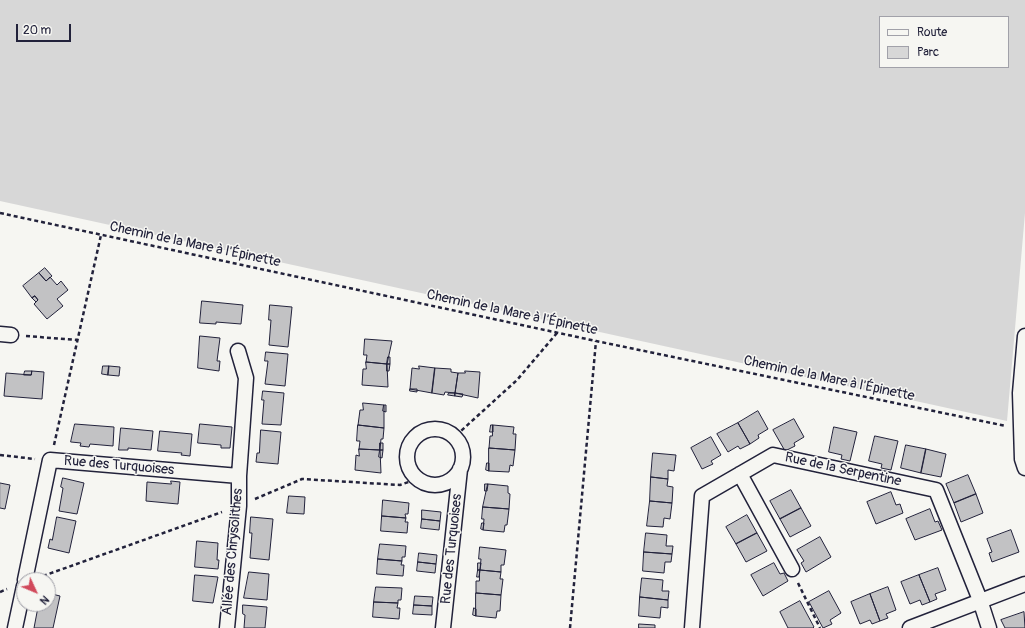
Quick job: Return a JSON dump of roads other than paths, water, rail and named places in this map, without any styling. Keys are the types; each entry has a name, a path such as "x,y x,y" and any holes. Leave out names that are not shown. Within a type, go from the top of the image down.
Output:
{"street":[{"path":"1025,336 1020,393 1023,428 1022,458 1025,468"},
{"name":"Allée des Chrysolithes","path":"227,628 239,506 239,476 246,378 238,351"},
{"path":"426,430 442,430 462,448 463,458 460,469 451,480 440,485 425,484 416,479 407,463 409,445 415,437 426,430"},
{"name":"Rue de la Serpentine","path":"692,628 702,496 773,455 936,490 980,600"},
{"name":"Rue des Turquoises","path":"27,572 50,460 239,476"},
{"name":"Rue des Turquoises","path":"443,628 460,469"},
{"path":"740,474 792,570"},
{"path":"910,628 1025,584"},
{"path":"980,600 989,628"},
{"path":"15,628 18,612"}]}
